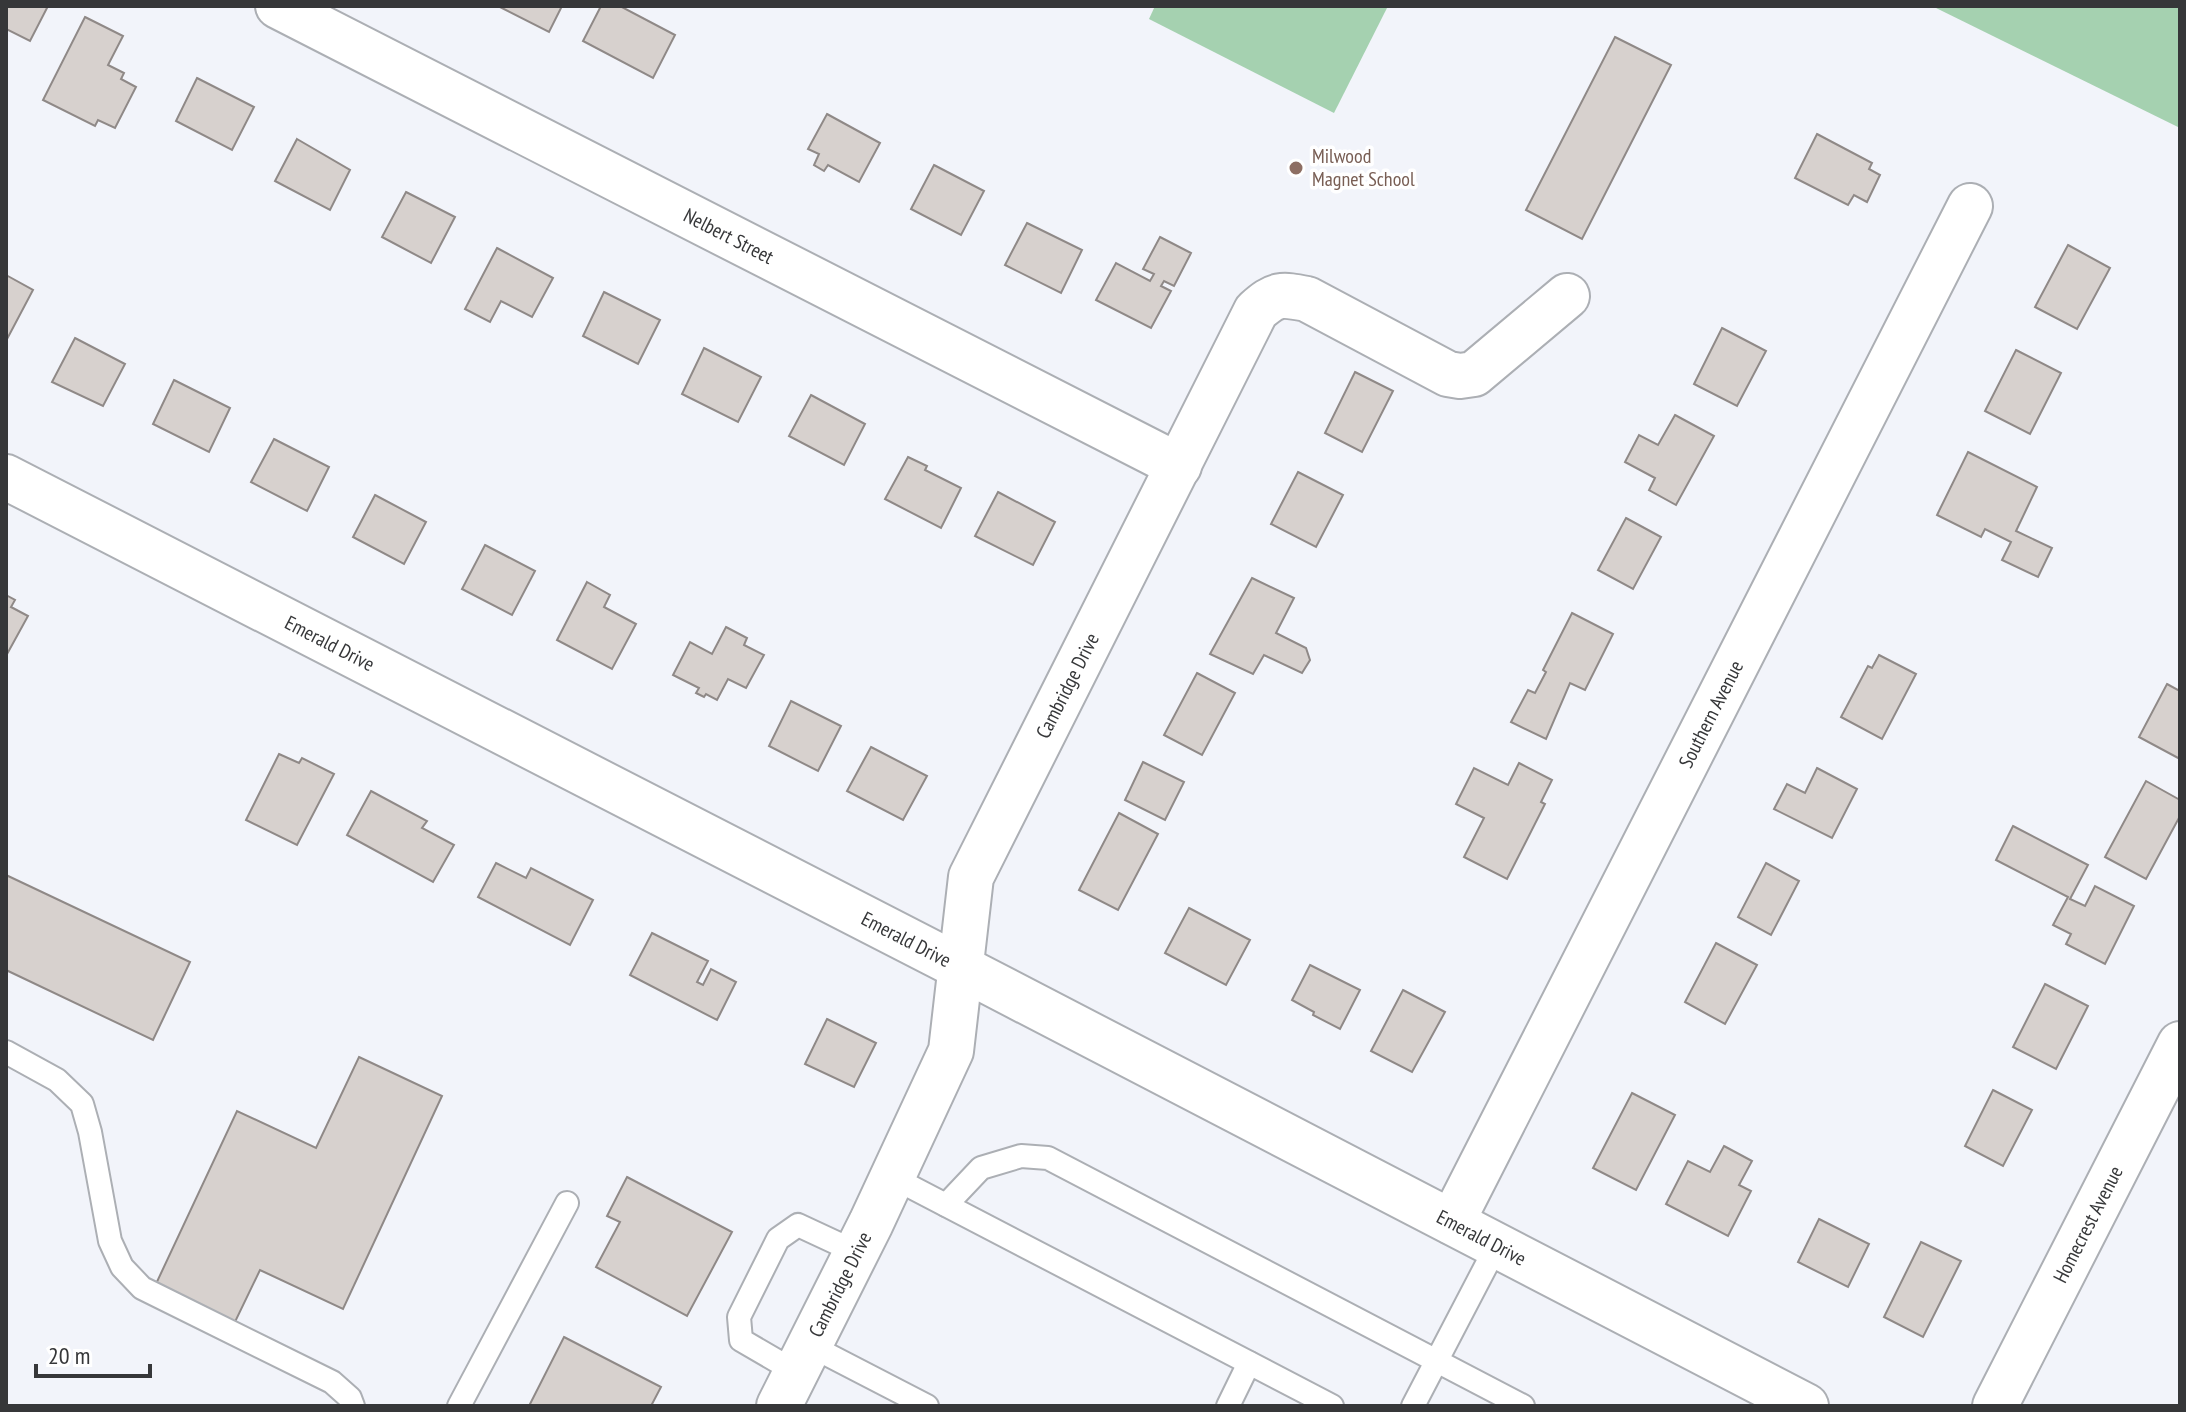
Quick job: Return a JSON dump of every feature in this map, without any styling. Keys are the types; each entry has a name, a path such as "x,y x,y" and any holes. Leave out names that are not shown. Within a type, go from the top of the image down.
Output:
{"street":[{"name":"Nelbert Street","path":"278,6 1179,466"},
{"name":"Southern Avenue","path":"1452,1222 1970,206"},
{"name":"Cambridge Drive","path":"794,1374 856,1252 951,1051 971,877 1256,311 1270,298 1282,294 1307,299 1448,374 1460,376 1474,374 1567,296"},
{"name":"Emerald Drive","path":"6,477 1806,1406"},
{"name":"Homecrest Avenue","path":"1995,1406 2180,1044"}],"lane":[{"path":"6,1052 57,1080 82,1104 110,1241 122,1267 142,1288 332,1382 350,1398 353,1406"},
{"path":"946,1205 981,1168 1021,1156 1048,1158 1523,1406"},
{"path":"892,1177 1332,1406"},
{"path":"459,1406 567,1203"},
{"path":"856,1252 798,1225 778,1239 739,1317 741,1340 794,1374 927,1406"},
{"path":"1413,1406 1497,1245"},
{"path":"1228,1406 1249,1363"}],"green space":[{"path":"1155,6 1388,6 1334,113 1149,19"},
{"path":"1932,6 2180,6 2180,128"}],"building":[{"path":"6,6 48,6 30,41 6,29"},
{"path":"498,6 562,6 549,32"},
{"path":"601,6 620,6 675,35 653,78 583,41"},
{"path":"85,17 123,36 108,65 124,73 121,79 136,87 115,128 98,120 95,126 43,100"},
{"path":"1615,37 1671,65 1582,239 1526,210"},
{"path":"197,78 254,107 232,150 176,121"},
{"path":"827,114 880,143 859,182 828,165 824,171 814,165 819,154 808,149"},
{"path":"1817,134 1872,163 1869,169 1880,175 1867,202 1854,195 1848,205 1795,178"},
{"path":"297,139 350,170 330,210 275,181"},
{"path":"934,165 984,191 961,235 911,209"},
{"path":"406,192 455,217 431,263 382,237"},
{"path":"1027,223 1082,250 1061,293 1005,265"},
{"path":"1160,237 1191,253 1174,286 1164,281 1161,286 1171,291 1151,328 1096,300 1116,263 1150,281 1154,274 1143,269"},
{"path":"2068,245 2110,268 2077,329 2035,307"},
{"path":"497,248 553,278 532,317 501,301 490,322 465,309"},
{"path":"6,275 33,290 6,341"},
{"path":"604,292 660,320 638,364 583,336"},
{"path":"1722,328 1766,351 1737,406 1694,384"},
{"path":"75,338 125,364 103,406 52,382"},
{"path":"704,348 761,377 738,422 682,394"},
{"path":"2016,350 2061,373 2030,434 1985,411"},
{"path":"1355,372 1393,391 1362,452 1325,433"},
{"path":"174,380 230,408 209,452 153,424"},
{"path":"811,395 865,424 844,465 789,436"},
{"path":"1675,415 1714,436 1676,505 1649,490 1655,478 1625,462 1639,435 1658,445"},
{"path":"274,439 329,467 307,511 251,482"},
{"path":"1968,452 2037,487 2016,531 2052,548 2038,577 2002,560 2011,542 1985,529 1981,537 1937,515"},
{"path":"908,457 927,466 925,470 961,488 941,528 885,499"},
{"path":"1298,472 1343,495 1316,547 1271,524"},
{"path":"998,492 1055,522 1033,565 975,536"},
{"path":"375,495 426,522 404,564 353,537"},
{"path":"1626,518 1661,537 1633,589 1598,570"},
{"path":"485,545 535,571 512,615 462,589"},
{"path":"1252,578 1294,598 1276,633 1306,648 1310,660 1302,673 1264,655 1253,674 1210,654"},
{"path":"587,582 610,595 604,607 636,624 612,669 557,640"},
{"path":"6,595 15,600 11,607 28,616 6,656"},
{"path":"1572,613 1613,634 1585,690 1570,683 1546,739 1511,722 1528,690 1535,693"},
{"path":"726,627 747,638 744,645 764,655 746,688 728,679 717,700 696,693 699,688 673,675 690,642 712,654"},
{"path":"1879,655 1916,674 1882,739 1841,717 1868,666 1872,668"},
{"path":"1197,673 1235,693 1202,755 1164,735"},
{"path":"2167,684 2180,691 2180,759 2139,737"},
{"path":"791,701 841,726 818,771 769,746"},
{"path":"871,747 927,776 903,820 847,791"},
{"path":"279,754 299,763 302,758 334,774 297,845 246,820"},
{"path":"1143,762 1184,782 1165,820 1125,800"},
{"path":"1519,763 1552,780 1541,802 1545,804 1507,879 1464,857 1484,818 1456,804 1474,768 1508,785"},
{"path":"1817,768 1857,789 1832,838 1774,809 1787,784 1805,793"},
{"path":"2146,781 2180,800 2180,816 2146,879 2105,857"},
{"path":"371,791 427,821 422,828 454,845 433,882 347,835"},
{"path":"1119,813 1158,834 1118,910 1079,890"},
{"path":"2013,826 2088,865 2070,899 2085,906 2095,886 2134,906 2105,964 2066,944 2071,934 2053,925 2068,897 1996,860"},
{"path":"496,863 526,878 531,868 593,900 570,945 478,897"},
{"path":"1766,863 1799,881 1771,935 1738,917"},
{"path":"6,875 190,962 153,1040 6,970"},
{"path":"1189,908 1250,940 1226,985 1165,953"},
{"path":"652,933 708,961 697,982 703,985 711,969 736,982 717,1020 630,975"},
{"path":"1716,943 1757,965 1725,1024 1685,1002"},
{"path":"1310,965 1360,990 1340,1029 1292,1000"},
{"path":"2045,984 2088,1006 2056,1069 2013,1047"},
{"path":"1403,990 1445,1012 1412,1072 1371,1051"},
{"path":"827,1019 876,1043 854,1087 805,1064"},
{"path":"359,1057 442,1096 343,1309 260,1270 234,1324 155,1286 237,1111 316,1148"},
{"path":"1993,1090 2032,1110 2003,1166 1965,1146"},
{"path":"1632,1093 1675,1115 1636,1190 1593,1168"},
{"path":"1724,1146 1752,1161 1739,1185 1751,1191 1728,1236 1666,1204 1688,1161 1710,1172"},
{"path":"627,1177 732,1232 687,1316 596,1267 620,1222 607,1216"},
{"path":"1819,1219 1869,1244 1848,1287 1798,1262"},
{"path":"1921,1242 1961,1261 1923,1337 1884,1317"},
{"path":"564,1337 661,1387 651,1406 529,1406"}],"place":[{"name":"Milwood Magnet School","path":"1296,168"}]}
